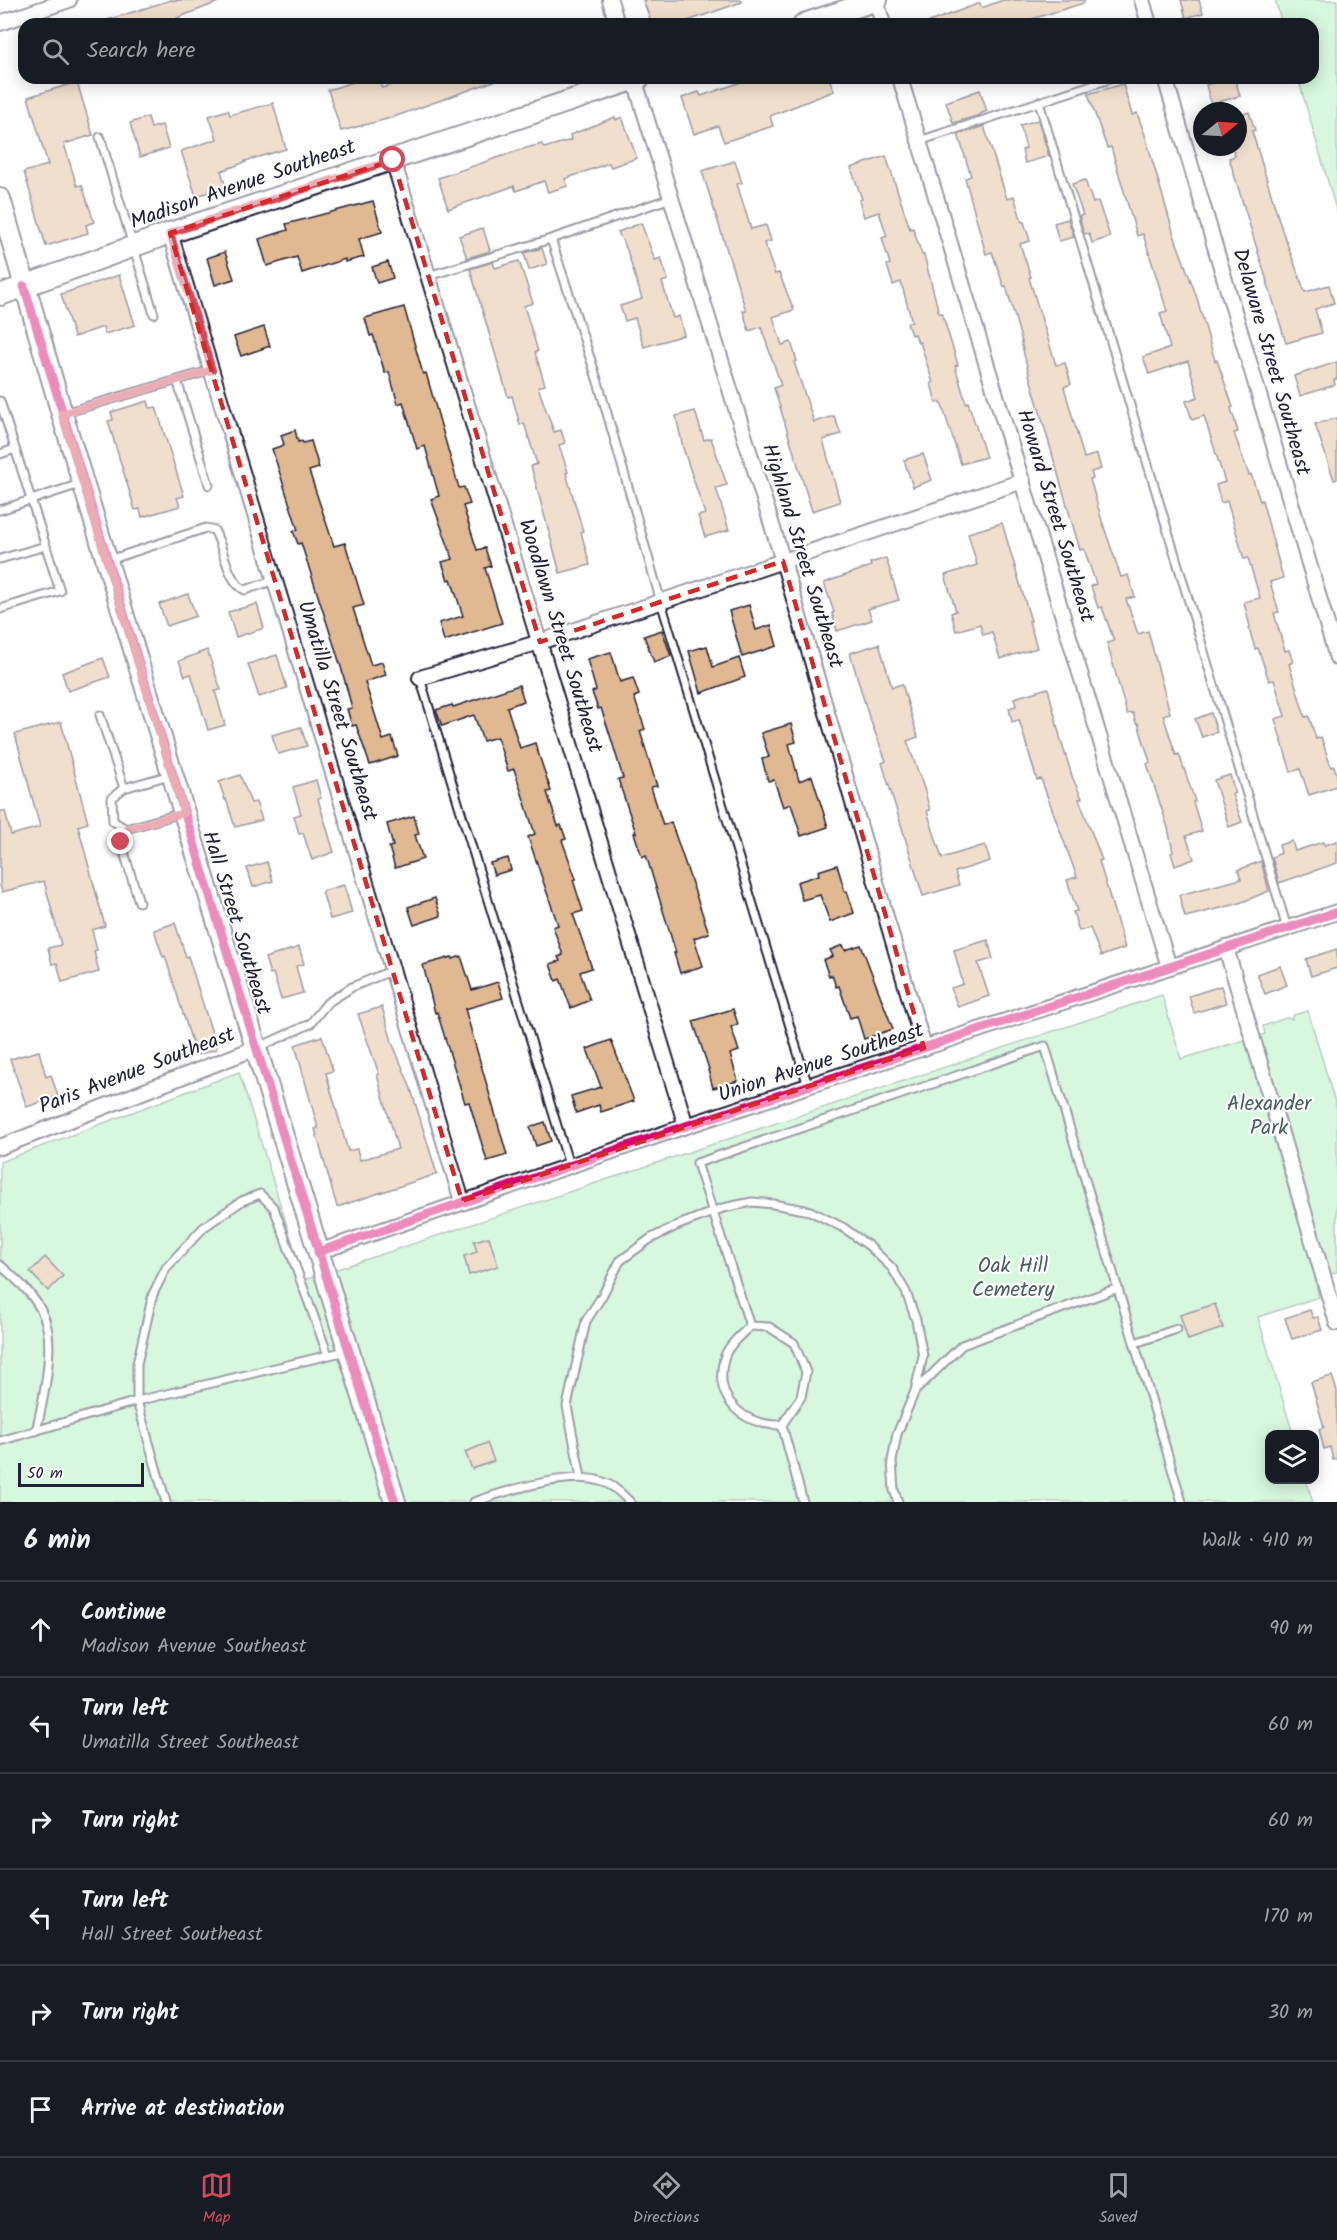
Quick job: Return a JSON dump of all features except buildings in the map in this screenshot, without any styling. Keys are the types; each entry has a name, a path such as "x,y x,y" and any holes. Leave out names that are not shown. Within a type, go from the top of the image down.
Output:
{"main road":[{"path":"822,18 877,0"},
{"name":"Madison Avenue Southeast","path":"0,295 170,233 621,84"},
{"name":"Hall Street Southeast","path":"0,200 62,414 318,1252 338,1353 395,1502"}],"street":[{"path":"0,23 69,0"},
{"path":"610,0 615,18"},
{"path":"877,0 882,18"},
{"path":"1142,0 1147,18"},
{"name":"Highland Street Southeast","path":"637,84 783,561 924,1048"},
{"name":"Howard Street Southeast","path":"902,84 1169,967"},
{"name":"Delaware Street Southeast","path":"1167,84 1337,658"},
{"name":"Woodlawn Street Southeast","path":"393,160 686,1126"},
{"name":"Umatilla Street Southeast","path":"170,233 462,1201"},
{"path":"420,678 540,642 1023,481"},
{"name":"Union Avenue Southeast","path":"318,1252 568,1165 1337,912"},
{"path":"1226,948 1337,1323"},
{"name":"Paris Avenue Southeast","path":"0,1147 256,1048"}],"lane":[{"path":"919,141 1094,84"},
{"path":"1039,102 1287,928"},
{"path":"100,137 154,314"},
{"path":"428,276 551,239 671,198"},
{"path":"551,239 597,382 661,602 808,1086"},
{"path":"62,414 212,370"},
{"path":"177,380 209,485"},
{"path":"0,609 60,591 1,405"},
{"path":"0,454 15,448"},
{"path":"0,510 83,483"},
{"path":"107,560 206,528 214,530 219,538 233,580 238,587 245,590 275,580"},
{"path":"0,559 46,546"},
{"path":"420,678 568,1165"},
{"path":"100,715 124,788"},
{"path":"172,774 124,788 112,798 113,821 126,829 184,813"},
{"path":"126,829 121,842 139,902"},
{"path":"256,1048 310,1024 327,1003 352,987 393,970"},
{"path":"750,1326 697,1163 1046,1046 1182,1502"},
{"path":"0,1441 137,1401 338,1353 274,1208 260,1194 242,1201 204,1227 166,1268 153,1294 137,1364 137,1401 166,1502"},
{"path":"581,1476 567,1406 586,1321 620,1262 650,1239 676,1226 712,1212 752,1202 810,1211 844,1228 869,1246 892,1268 906,1292 916,1320 923,1356 915,1391 897,1434 892,1461 894,1490 898,1502"},
{"path":"0,1265 33,1298 44,1316 50,1337 41,1411 36,1431"},
{"path":"915,1391 962,1345 1118,1288"},
{"path":"782,1425 767,1425 747,1419 731,1404 722,1379 724,1357 735,1340 750,1326 769,1327 794,1343 806,1372 801,1397 782,1425 803,1502"},
{"path":"1135,1343 1176,1329"},
{"path":"474,1502 534,1485 581,1476 602,1481 630,1502"}],"highlighted area":[{"path":"393,160 540,642 783,561 924,1048 462,1201 170,233"}],"green space":[{"path":"1275,0 1337,0 1337,213 1300,84 1319,84 1319,18 1280,18"},
{"name":"Oak Hill Cemetery","path":"1162,995 1181,1059 1265,1034 1263,1026 1286,1018 1292,1019 1294,1015 1308,1011 1337,1109 1337,1272 1315,1279 1319,1297 1258,1317 1292,1430 1265,1430 1265,1484 1307,1484 1313,1502 0,1502 0,1162 239,1072 304,1280"}],"cycle path":[{"path":"24,286 395,1502"},
{"path":"318,1252 686,1126 1337,912"}],"route":[{"path":"121,842 126,829 184,813 62,414 212,370 170,233 393,160"}],"park label":[{"name":"Alexander Park","path":"1269,1116"}]}
